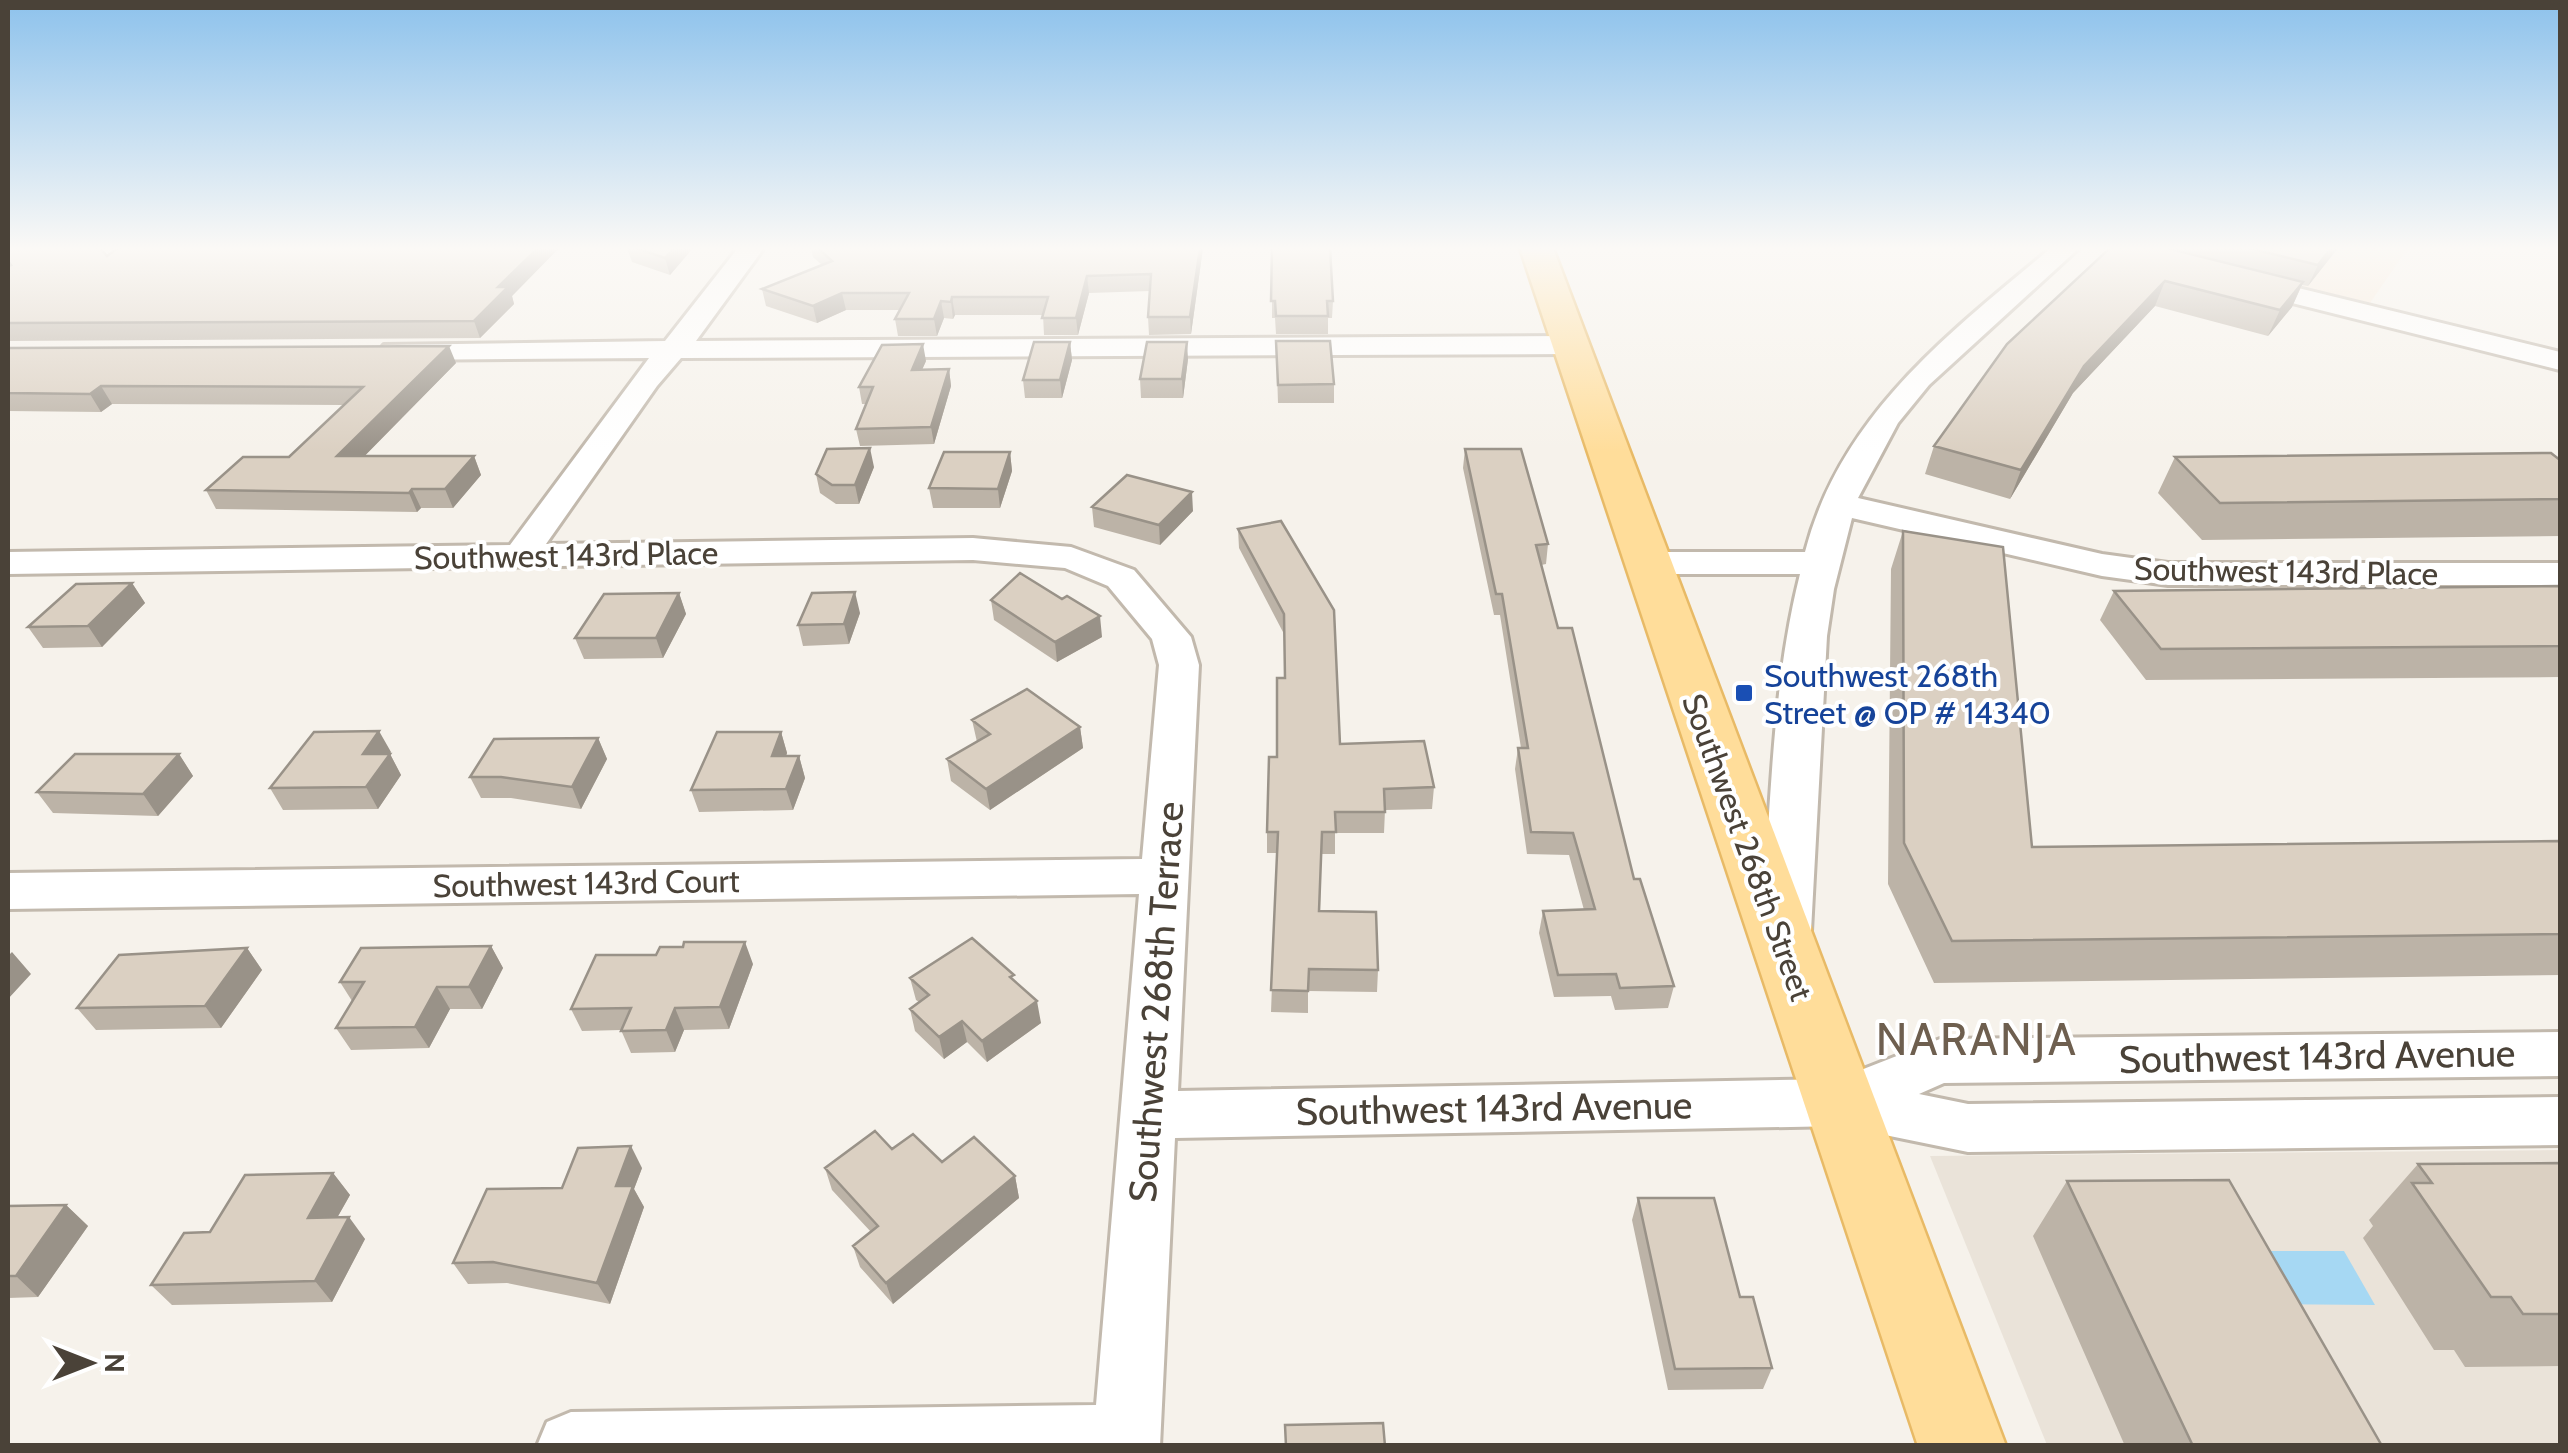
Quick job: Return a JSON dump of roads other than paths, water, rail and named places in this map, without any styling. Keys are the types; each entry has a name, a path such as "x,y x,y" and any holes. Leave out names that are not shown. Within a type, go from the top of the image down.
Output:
{"main road":[{"name":"Southwest 268th Street","path":"1559,316 1962,1446"}],"street":[{"path":"520,556 646,380 699,316"},
{"path":"1785,948 1803,659 1817,563 1857,462 1916,381 1990,316"},
{"path":"2376,316 2560,361"},
{"path":"356,351 1569,346"},
{"name":"Southwest 143rd Place","path":"1838,504 2102,565 2168,574 2560,574"},
{"name":"Southwest 143rd Place","path":"8,563 973,549 1071,558 1120,578"},
{"path":"1646,562 1817,563"},
{"name":"Southwest 268th Terrace","path":"1120,578 1171,637 1178,665 1126,1442"},
{"name":"Southwest 143rd Court","path":"8,891 1165,876"},
{"name":"Southwest 143rd Avenue","path":"1841,1102 1940,1061 2560,1054"},
{"name":"Southwest 143rd Avenue","path":"1148,1114 1841,1102 1968,1128 2560,1121"},
{"path":"571,1446 1126,1442"}],"water":[{"path":"2235,1251 2344,1251 2375,1305 2263,1304"}],"place":[{"name":"Southwest 268th Street @ OP # 14340","path":"1744,693"}],"district":[{"name":"NARANJA","path":"1977,1039"}]}
